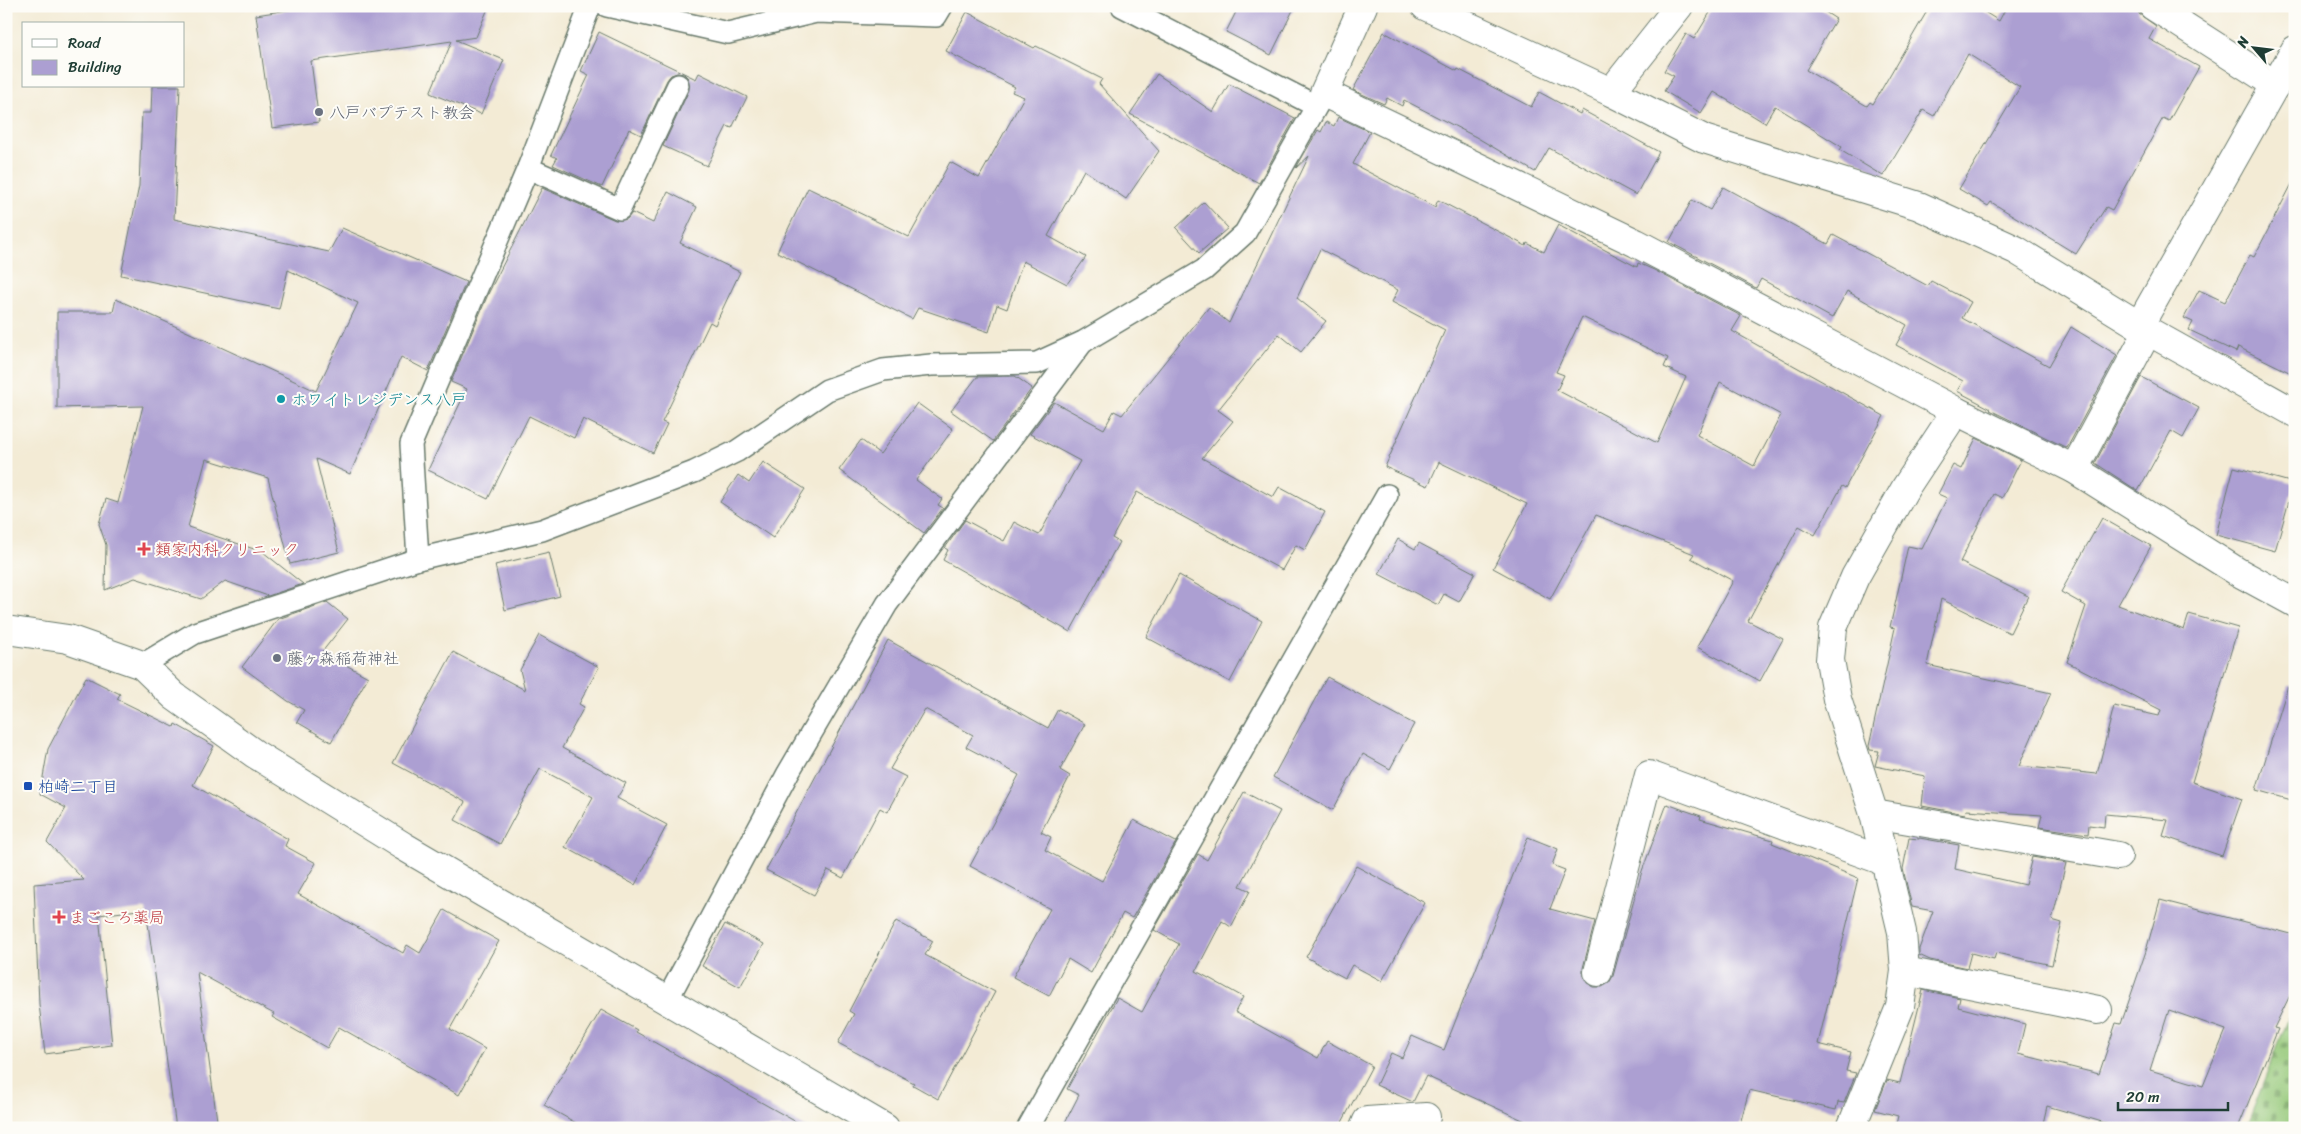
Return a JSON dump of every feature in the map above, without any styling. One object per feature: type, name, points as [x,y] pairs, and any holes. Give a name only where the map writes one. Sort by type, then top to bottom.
[{"type":"street","points":[[1363,6],[1320,99],[1636,244],[1956,412],[2074,469],[2238,572],[2295,602]]},
{"type":"street","points":[[1426,6],[1611,92],[1704,139],[1920,206],[2016,250],[2144,329],[2295,413]]},
{"type":"street","points":[[1611,92],[1679,6]]},
{"type":"street","points":[[2152,6],[2276,85]]},
{"type":"street","points":[[2074,469],[2144,329],[2295,50]]},
{"type":"street","points":[[1851,1128],[1900,1007],[1906,971],[1902,932],[1874,814],[1837,699],[1830,660],[1833,628],[1855,577],[1892,512],[1956,412]]},
{"type":"street","points":[[6,630],[68,639],[142,665],[174,696],[255,754],[403,846],[886,1128]]},
{"type":"street","points":[[1598,972],[1649,775],[1884,861]]},
{"type":"street","points":[[1874,814],[2118,856]]},
{"type":"street","points":[[1906,971],[2098,1010]]},
{"type":"street","points":[[1364,1128],[1367,1122],[1426,1118]]},
{"type":"lane","points":[[418,559],[411,444],[528,168],[590,6]]},
{"type":"lane","points":[[607,6],[728,33],[816,12],[936,16],[942,6]]},
{"type":"lane","points":[[142,665],[195,634],[418,559],[542,530],[694,472],[737,451],[827,390],[883,370],[931,365],[1037,363],[1082,342],[1204,270],[1245,233],[1320,99],[1122,6]]},
{"type":"lane","points":[[528,168],[620,209],[678,85]]},
{"type":"lane","points":[[667,1000],[788,773],[887,604],[1082,342]]},
{"type":"lane","points":[[1028,1128],[1387,495]]},
{"type":"green space","points":[[2295,1003],[2295,1128],[2246,1128],[2292,1008]]},
{"type":"building","points":[[314,6],[489,6],[476,37],[456,40],[504,60],[481,114],[430,93],[452,41],[311,61],[319,122],[272,128],[256,15]]},
{"type":"building","points":[[1239,6],[1295,6],[1271,55],[1226,32]]},
{"type":"building","points":[[1714,6],[1816,6],[1836,19],[1806,70],[1867,106],[1870,102],[1873,104],[1930,6],[1975,6],[1999,21],[2007,6],[2138,6],[2139,14],[2156,26],[2149,39],[2199,67],[2169,121],[2163,118],[2112,210],[2106,207],[2076,254],[1991,202],[1988,206],[1959,189],[2020,87],[1968,54],[1934,116],[1923,110],[1883,176],[1840,150],[1842,147],[1775,106],[1765,123],[1714,92],[1701,113],[1664,91],[1674,76],[1664,71],[1686,34],[1694,39]]},
{"type":"building","points":[[967,12],[1034,48],[1036,46],[1102,79],[1099,84],[1159,151],[1126,199],[1084,170],[1048,236],[1086,257],[1067,284],[1023,261],[1007,309],[997,305],[989,332],[918,308],[912,319],[777,252],[808,188],[909,237],[950,162],[979,178],[1024,97],[1012,92],[1015,87],[946,51]]},
{"type":"building","points":[[599,32],[696,79],[699,73],[747,97],[732,128],[727,126],[707,166],[663,146],[689,90],[688,78],[684,74],[677,73],[671,75],[667,80],[641,135],[629,129],[602,187],[553,165],[557,158],[551,155],[589,75],[581,71]]},
{"type":"building","points":[[1384,32],[1457,71],[1458,69],[1531,107],[1539,92],[1580,114],[1582,110],[1659,152],[1636,195],[1549,148],[1535,172],[1476,137],[1404,100],[1402,106],[1387,98],[1384,104],[1353,90]]},
{"type":"building","points":[[1157,74],[1213,112],[1229,84],[1295,118],[1259,183],[1130,114]]},
{"type":"building","points":[[152,88],[180,88],[174,219],[329,252],[342,228],[466,282],[428,371],[401,357],[350,474],[316,459],[339,552],[290,564],[268,478],[206,459],[188,527],[263,552],[303,584],[268,596],[225,581],[201,599],[135,578],[105,590],[106,545],[99,524],[106,499],[118,503],[143,406],[57,408],[57,312],[113,312],[116,299],[316,391],[358,303],[288,270],[279,309],[121,275],[139,186],[142,113],[151,113]]},
{"type":"building","points":[[1338,117],[1370,132],[1353,164],[1435,207],[1438,200],[1526,246],[1527,243],[1544,252],[1558,225],[1637,267],[1638,263],[1654,270],[1741,316],[1732,331],[1884,416],[1845,488],[1842,486],[1815,535],[1799,526],[1748,621],[1783,639],[1760,681],[1697,647],[1733,581],[1691,558],[1694,554],[1596,515],[1550,599],[1493,568],[1527,504],[1439,462],[1428,486],[1385,467],[1445,330],[1392,302],[1398,290],[1320,249],[1297,298],[1326,321],[1301,352],[1279,334],[1218,410],[1233,421],[1202,458],[1273,497],[1279,487],[1325,512],[1305,550],[1296,545],[1282,570],[1137,492],[1112,538],[1119,542],[1070,632],[943,560],[948,550],[945,548],[965,520],[1004,541],[1014,522],[1039,535],[1080,461],[1030,434],[1054,402],[1104,429],[1114,411],[1122,415],[1209,307],[1229,323],[1309,156],[1296,168],[1318,130],[1321,132],[1326,122],[1334,126]],"holes":[[[1582,317],[1668,358],[1664,367],[1686,377],[1657,443],[1557,390],[1564,375],[1556,372]],[[1720,382],[1781,415],[1754,466],[1697,435]]]},
{"type":"building","points":[[2295,178],[2295,375],[2238,347],[2236,352],[2189,330],[2193,322],[2184,318],[2199,290],[2225,302],[2250,255],[2254,257]]},
{"type":"building","points":[[1723,187],[1828,244],[1833,235],[1928,286],[1931,281],[1971,302],[1962,318],[2049,366],[2071,327],[2117,355],[2067,448],[1990,410],[1957,391],[1963,381],[1896,345],[1907,325],[1847,291],[1832,318],[1761,279],[1756,288],[1669,242],[1692,200],[1710,210]]},
{"type":"building","points":[[542,188],[615,220],[627,219],[632,213],[653,223],[668,192],[697,207],[680,243],[740,272],[715,325],[710,322],[662,422],[667,424],[653,453],[583,419],[574,438],[529,416],[488,499],[428,470],[467,389],[451,382],[489,292]]},
{"type":"building","points":[[1204,202],[1228,228],[1199,253],[1176,228]]},
{"type":"building","points":[[1015,376],[1032,388],[993,441],[951,411],[977,377]]},
{"type":"building","points":[[2141,377],[2199,408],[2183,438],[2171,431],[2138,491],[2095,463]]},
{"type":"building","points":[[917,403],[953,429],[916,480],[942,499],[938,505],[943,508],[924,533],[839,470],[861,440],[880,454]]},
{"type":"building","points":[[1976,438],[2021,460],[2002,498],[1994,494],[1960,562],[2028,596],[2010,633],[1941,599],[1927,665],[2051,693],[2019,766],[2097,774],[2114,706],[2159,716],[2161,710],[2067,662],[2086,606],[2061,592],[2102,518],[2151,546],[2118,605],[2184,630],[2189,614],[2238,628],[2192,782],[2242,799],[2222,856],[2163,836],[2168,820],[2105,814],[2104,827],[2089,825],[2088,834],[2039,827],[2042,815],[1966,810],[1965,814],[1922,806],[1925,776],[1875,766],[1879,751],[1870,750],[1869,746],[1895,628],[1890,627],[1908,546],[1922,549],[1947,498],[1938,494],[1953,465],[1961,469]]},
{"type":"building","points":[[763,462],[805,489],[773,538],[720,502],[738,475],[749,483]]},
{"type":"building","points":[[2234,467],[2294,483],[2275,551],[2216,535]]},
{"type":"building","points":[[1398,539],[1415,549],[1419,543],[1475,573],[1459,602],[1444,594],[1438,605],[1379,574]]},
{"type":"building","points":[[549,552],[560,596],[505,610],[495,565]]},
{"type":"building","points":[[1179,575],[1262,621],[1230,682],[1146,637]]},
{"type":"building","points":[[327,602],[348,619],[322,652],[368,677],[331,742],[297,722],[304,710],[288,701],[242,667],[278,619]]},
{"type":"building","points":[[539,635],[599,667],[579,704],[584,707],[562,748],[626,783],[617,798],[667,825],[635,885],[565,847],[593,797],[540,769],[500,844],[455,820],[465,802],[393,763],[453,652],[525,690],[520,670]]},
{"type":"building","points":[[888,640],[1048,728],[1058,709],[1085,724],[1060,770],[1070,776],[1041,832],[1051,837],[1045,850],[1102,881],[1134,820],[1176,842],[1132,918],[1123,913],[1091,973],[1068,959],[1049,996],[1013,977],[1050,909],[970,866],[1019,775],[966,747],[973,735],[925,709],[890,769],[906,777],[887,812],[880,808],[843,878],[828,870],[814,895],[766,870]]},
{"type":"building","points":[[86,677],[120,694],[117,699],[174,727],[175,724],[214,746],[193,785],[288,839],[285,846],[316,863],[298,894],[403,953],[407,945],[420,953],[444,910],[499,941],[450,1029],[485,1049],[459,1095],[339,1027],[327,1048],[272,1017],[274,1014],[197,972],[218,1128],[176,1128],[146,909],[99,915],[112,1045],[45,1054],[39,1004],[34,884],[84,880],[47,842],[66,808],[40,794],[48,749]]},
{"type":"building","points":[[1327,677],[1414,724],[1390,769],[1363,754],[1333,810],[1273,777]]},
{"type":"building","points":[[2288,686],[2295,687],[2295,801],[2256,790]]},
{"type":"building","points":[[1244,792],[1280,811],[1240,886],[1250,891],[1231,927],[1222,921],[1196,971],[1243,997],[1235,1012],[1318,1058],[1327,1041],[1372,1066],[1339,1128],[1062,1128],[1079,1095],[1067,1089],[1117,998],[1142,1012],[1179,944],[1154,930],[1198,854],[1207,860]]},
{"type":"building","points":[[1667,804],[1701,816],[1700,819],[1773,840],[1772,843],[1858,878],[1818,1044],[1851,1052],[1846,1071],[1856,1073],[1844,1103],[1838,1102],[1836,1110],[1749,1090],[1739,1128],[1523,1128],[1525,1121],[1426,1076],[1413,1102],[1376,1085],[1391,1053],[1402,1058],[1412,1036],[1444,1050],[1528,837],[1558,849],[1552,865],[1565,870],[1550,909],[1595,921],[1583,968],[1583,976],[1587,983],[1594,987],[1602,987],[1609,983],[1613,976],[1642,871]]},
{"type":"building","points":[[1909,838],[1959,845],[1955,869],[2025,885],[2032,857],[2066,863],[2052,920],[2062,923],[2052,965],[1996,953],[1994,959],[1971,953],[1967,968],[1930,960],[1919,955],[1919,949],[1933,911],[1912,907],[1903,869]]},
{"type":"building","points":[[1356,866],[1425,903],[1382,981],[1352,965],[1345,978],[1306,957]]},
{"type":"building","points":[[2160,900],[2295,935],[2295,985],[2274,1028],[2278,1029],[2238,1128],[2123,1128],[2047,1106],[2042,1128],[1895,1128],[1898,1116],[1875,1110],[1887,1080],[1900,1083],[1923,990],[1960,998],[1958,1007],[2025,1024],[2018,1054],[2099,1074],[2116,1023],[2121,1024],[2146,951]],"holes":[[[2169,1010],[2226,1030],[2203,1086],[2150,1070]]]},
{"type":"building","points":[[896,921],[933,941],[925,955],[995,992],[938,1099],[913,1085],[914,1083],[838,1043],[854,1014],[849,1011]]},
{"type":"building","points":[[725,924],[764,944],[740,987],[702,966]]},
{"type":"building","points":[[601,1010],[637,1030],[636,1032],[807,1128],[585,1128],[544,1105]]},
{"type":"place","name":"八戸バプテスト教会","points":[[319,112]]},
{"type":"place","name":"ホワイトレジデンス八戸","points":[[281,399]]},
{"type":"place","name":"類家内科クリニック","points":[[144,549]]},
{"type":"place","name":"藤ヶ森稲荷神社","points":[[277,658]]},
{"type":"place","name":"柏崎二丁目","points":[[28,786]]},
{"type":"place","name":"まごころ薬局","points":[[59,917]]}]
